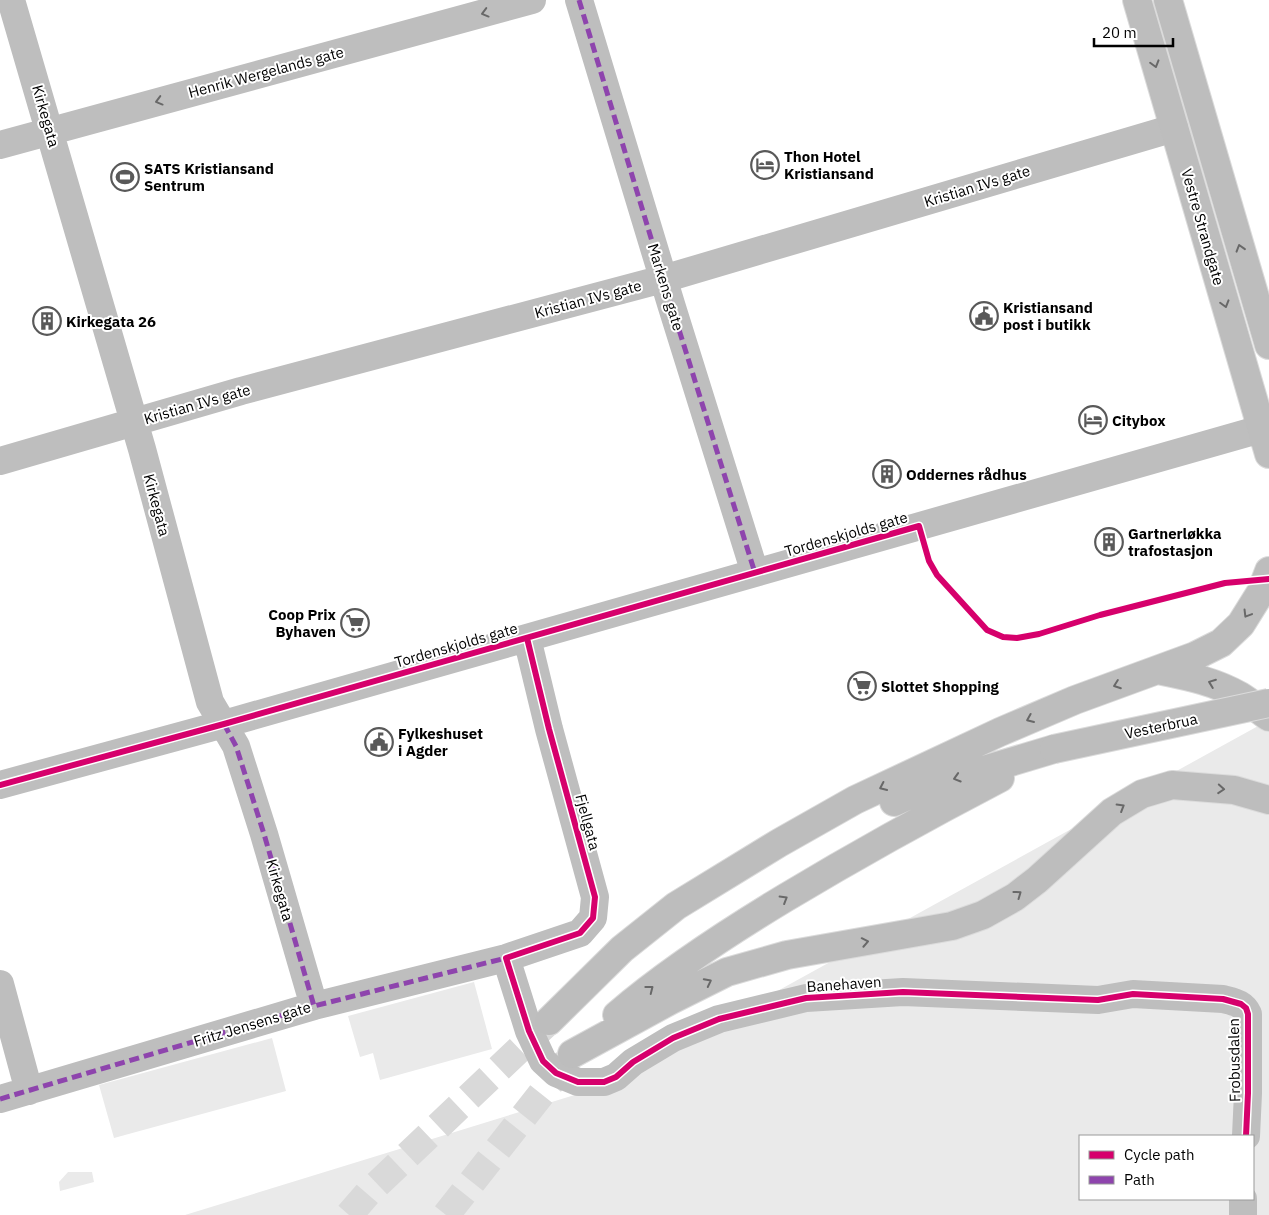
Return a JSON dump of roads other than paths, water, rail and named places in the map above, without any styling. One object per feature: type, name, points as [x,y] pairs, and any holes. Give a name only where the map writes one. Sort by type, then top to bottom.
[{"type":"main road","name":"Vestre Strandgate","points":[[1137,0],[1265,442]]},
{"type":"main road","name":"Vestre Strandgate","points":[[1168,0],[1269,345]]},
{"type":"main road","points":[[1054,749],[927,787],[882,807],[798,850],[688,917],[598,983],[550,1022],[622,949],[676,906],[779,842],[855,800],[1000,732],[1075,700],[1195,656],[1221,643],[1242,624],[1261,592],[1269,571]]},
{"type":"main road","points":[[1158,670],[1194,677],[1217,684],[1241,697],[1269,717]]},
{"type":"main road","name":"Vesterbrua","points":[[1054,749],[1269,703]]},
{"type":"main road","points":[[1054,749],[849,861],[740,926],[658,983],[572,1054],[727,972],[787,955],[952,926],[984,915],[1015,897],[1112,812],[1142,794],[1172,786],[1234,790],[1269,800]]},
{"type":"street","name":"Kirkegata","points":[[11,0],[134,421],[210,702],[236,746],[314,1006]]},
{"type":"street","name":"Henrik Wergelands gate","points":[[0,145],[532,0]]},
{"type":"street","name":"Markens gate","points":[[579,0],[663,279],[755,573]]},
{"type":"street","name":"Kristian IVs gate","points":[[0,461],[241,391],[663,279],[1174,128]]},
{"type":"street","name":"Tordenskjolds gate","points":[[0,786],[755,573],[1265,442]]},
{"type":"street","name":"Fjellgata","points":[[506,958],[580,933],[593,918],[595,897],[549,729],[527,638]]},
{"type":"street","name":"Fritz Jensens gate","points":[[0,1099],[314,1006],[506,958]]},
{"type":"street","name":"Banehaven","points":[[506,958],[529,1031],[543,1061],[556,1073],[578,1082],[604,1082],[673,1038],[719,1019],[806,998],[903,992],[1098,1000],[1133,994],[1223,999]]},
{"type":"street","points":[[0,984],[29,1091]]},
{"type":"street","name":"Frobusdalen","points":[[1223,999],[1241,1004],[1246,1008],[1248,1014],[1246,1135]]},
{"type":"street","points":[[1243,1215],[1244,1200]]},
{"type":"tunnel","points":[[349,1215],[368,1193],[548,1022]]},
{"type":"tunnel","points":[[446,1215],[572,1055]]},
{"type":"place","name":"Thon Hotel Kristiansand","points":[[765,165]]},
{"type":"place","name":"SATS Kristiansand Sentrum","points":[[125,177]]},
{"type":"place","name":"Kristiansand post i butikk","points":[[984,316]]},
{"type":"place","name":"Kirkegata 26","points":[[47,321]]},
{"type":"place","name":"Citybox","points":[[1093,420]]},
{"type":"place","name":"Oddernes rådhus","points":[[887,474]]},
{"type":"place","name":"Gartnerløkka trafostasjon","points":[[1109,542]]},
{"type":"place","name":"Coop Prix Byhaven","points":[[355,623]]},
{"type":"place","name":"Slottet Shopping","points":[[862,686]]},
{"type":"place","name":"Fylkeshuset i Agder","points":[[379,742]]}]
